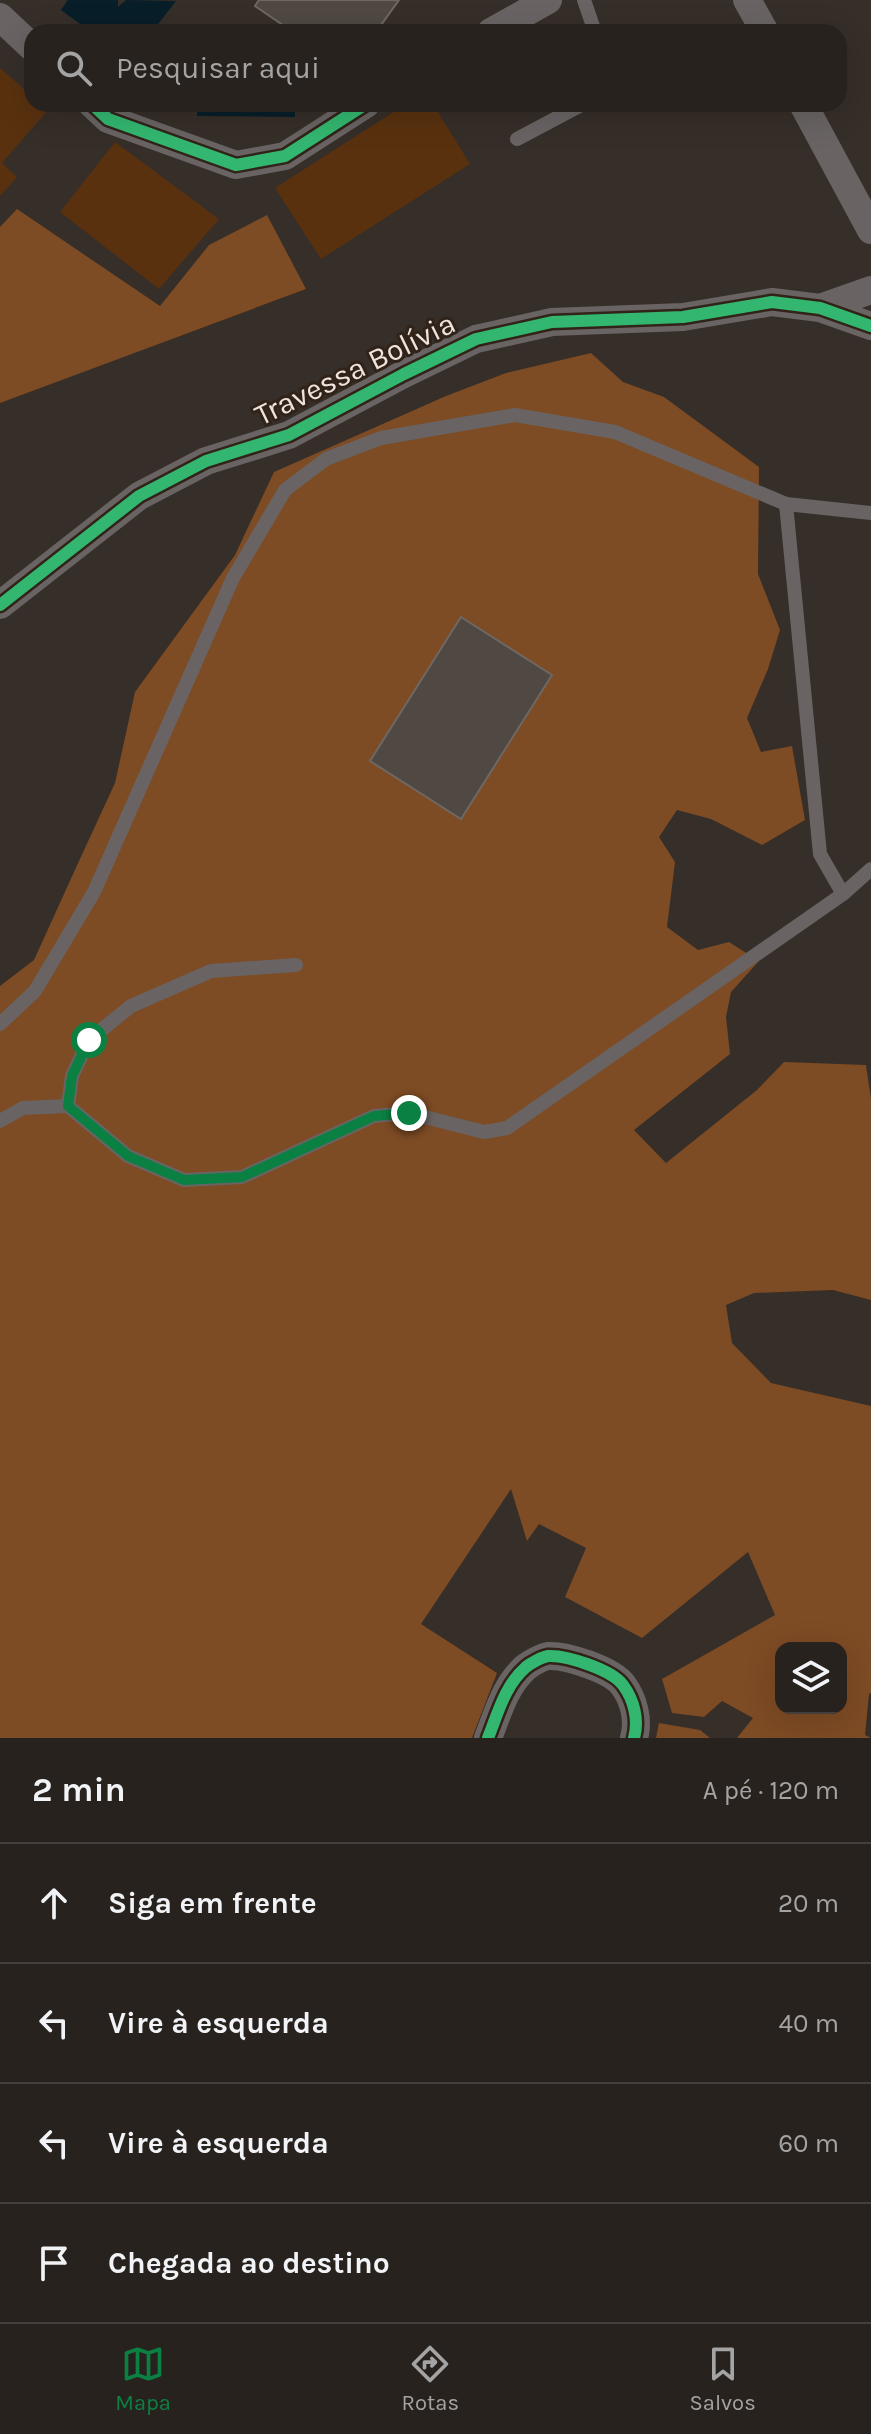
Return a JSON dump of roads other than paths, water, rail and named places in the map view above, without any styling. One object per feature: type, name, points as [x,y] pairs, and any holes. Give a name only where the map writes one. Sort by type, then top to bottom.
[{"type":"street","points":[[505,24],[548,0]]},
{"type":"street","points":[[747,0],[760,24]]},
{"type":"street","points":[[0,17],[24,40]]},
{"type":"street","points":[[101,112],[108,119],[236,165],[285,156],[354,112]]},
{"type":"street","points":[[807,112],[871,230]]},
{"type":"street","name":"Travessa Bolívia","points":[[820,308],[871,290]]},
{"type":"street","name":"Travessa Bolívia","points":[[0,605],[139,496],[206,461],[289,435],[476,339],[552,322],[683,317],[772,302],[820,308],[871,326]]},
{"type":"street","points":[[488,1738],[509,1687],[528,1665],[548,1656],[584,1662],[621,1682],[633,1702],[634,1738]]},
{"type":"lane","points":[[584,0],[592,24]]},
{"type":"lane","points":[[517,139],[568,112]]},
{"type":"lane","points":[[0,1024],[35,991],[94,892],[233,578],[285,490],[326,459],[381,438],[515,415],[615,432],[786,504],[871,513]]},
{"type":"lane","points":[[786,504],[820,854],[843,894]]},
{"type":"lane","points":[[0,1121],[23,1108],[68,1106],[128,1156],[184,1180],[242,1177],[374,1116],[409,1113],[484,1132],[507,1128],[843,894],[871,869]]},
{"type":"lane","points":[[68,1106],[72,1076],[89,1040],[131,1006],[211,971],[296,965]]},
{"type":"water","points":[[68,0],[118,0],[118,7],[126,0],[176,1],[158,24],[80,24],[61,10]]},
{"type":"water","points":[[197,112],[295,112],[295,117],[197,116]]}]
